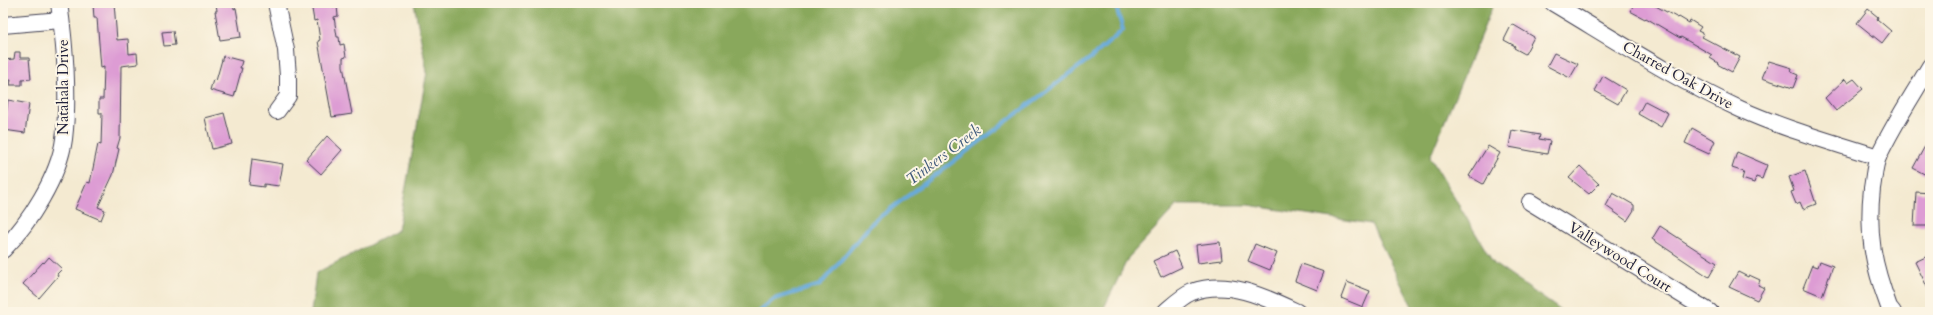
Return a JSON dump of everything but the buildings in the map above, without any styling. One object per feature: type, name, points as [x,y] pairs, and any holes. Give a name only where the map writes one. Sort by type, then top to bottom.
[{"type":"street","name":"Natahala Drive","points":[[3,250],[28,218],[49,184],[64,140],[65,68],[59,3]]},
{"type":"street","points":[[276,3],[286,50],[288,83],[288,96],[277,111]]},
{"type":"street","name":"Charred Oak Drive","points":[[1553,3],[1698,89],[1742,110],[1798,131],[1878,157]]},
{"type":"street","points":[[3,25],[61,20]]},
{"type":"street","points":[[1886,310],[1875,268],[1871,243],[1871,200],[1878,157],[1930,66]]},
{"type":"street","name":"Valleywood Court","points":[[1530,202],[1710,312]]},
{"type":"street","points":[[1165,312],[1191,292],[1208,288],[1244,290],[1265,296],[1297,312]]},
{"type":"green space","points":[[414,3],[1494,3],[1430,157],[1494,264],[1563,312],[1415,312],[1371,224],[1248,205],[1177,205],[1128,258],[1102,312],[311,312],[316,273],[398,230],[427,72]]},
{"type":"waterway","name":"Tinkers Creek","points":[[758,312],[774,299],[820,285],[873,222],[1092,57],[1123,30],[1115,3]]}]
